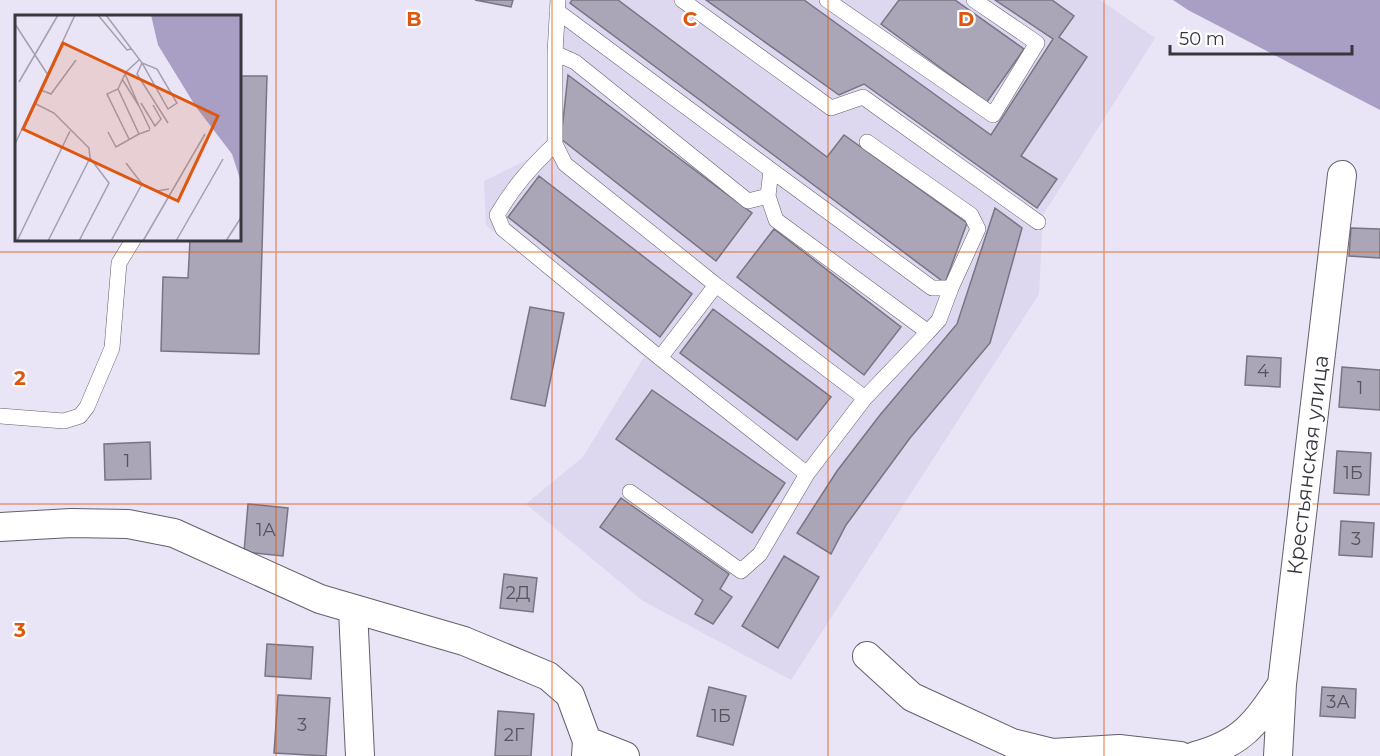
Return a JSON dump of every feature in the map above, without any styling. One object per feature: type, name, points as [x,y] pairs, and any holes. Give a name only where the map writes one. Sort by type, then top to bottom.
[{"type":"street","name":"Крестьянская улица","points":[[1278,756],[1282,684],[1342,175]]},
{"type":"street","points":[[0,527],[71,523],[128,524],[174,533],[320,599],[464,641],[548,676],[570,695],[586,748],[625,756]]},
{"type":"street","points":[[353,610],[360,756]]},
{"type":"street","points":[[867,656],[912,697],[1012,743],[1052,754],[1119,749],[1180,756]]},
{"type":"street","points":[[1195,756],[1217,750],[1256,722],[1282,684]]},
{"type":"lane","points":[[682,0],[831,108],[863,97],[1038,222]]},
{"type":"lane","points":[[826,0],[993,115],[1037,43],[974,0]]},
{"type":"lane","points":[[558,6],[555,53],[555,144],[565,164],[716,285],[865,398]]},
{"type":"lane","points":[[558,6],[771,170],[932,288],[951,288]]},
{"type":"lane","points":[[555,53],[575,62],[748,201],[768,196]]},
{"type":"lane","points":[[630,492],[741,571],[760,554],[807,474],[865,398],[939,320],[978,229],[971,215],[867,142]]},
{"type":"lane","points":[[555,144],[528,169],[504,202],[497,215],[503,229],[660,358],[807,474]]},
{"type":"lane","points":[[771,170],[768,196],[776,220],[928,332]]},
{"type":"lane","points":[[0,416],[64,421],[80,416],[87,407],[112,348],[119,263],[132,242]]},
{"type":"lane","points":[[660,358],[716,285]]},
{"type":"shaded area","points":[[564,0],[1100,0],[1155,38],[1043,215],[1039,294],[791,680],[643,601],[526,504],[583,457],[644,357],[486,225],[484,181],[545,151]]},
{"type":"shaded area","points":[[1173,0],[1380,0],[1380,110],[1188,10]]},
{"type":"building","points":[[475,0],[513,0],[511,7]]},
{"type":"building","points":[[572,0],[618,0],[827,157],[844,135],[967,223],[945,283],[570,3]]},
{"type":"building","points":[[706,0],[804,0],[991,135],[1053,39],[995,0],[1052,0],[1074,16],[1059,37],[1087,57],[1021,156],[1057,179],[1037,208],[864,84],[839,95]]},
{"type":"building","points":[[899,0],[955,0],[1024,49],[987,102],[881,24]]},
{"type":"building","points":[[568,75],[752,213],[716,261],[561,139]]},
{"type":"building","points":[[242,76],[267,76],[259,354],[161,351],[163,277],[188,278],[190,242],[242,242]]},
{"type":"building","points":[[539,176],[692,294],[660,337],[508,217]]},
{"type":"building","points":[[995,208],[1022,228],[990,343],[910,438],[846,525],[831,554],[797,533],[837,471],[880,415],[957,324]]},
{"type":"building","points":[[1351,228],[1380,229],[1380,258],[1349,256]]},
{"type":"building","points":[[774,229],[901,327],[864,375],[737,277]]},
{"type":"building","points":[[530,307],[564,313],[545,406],[511,399]]},
{"type":"building","points":[[713,309],[831,397],[797,440],[680,353]]},
{"type":"building","points":[[1247,356],[1281,358],[1280,387],[1245,385]]},
{"type":"building","points":[[1342,367],[1380,370],[1380,410],[1339,407]]},
{"type":"building","points":[[652,390],[785,483],[752,533],[616,439]]},
{"type":"building","points":[[150,442],[151,479],[105,480],[104,444]]},
{"type":"building","points":[[1337,451],[1371,453],[1369,495],[1334,493]]},
{"type":"building","points":[[621,498],[729,574],[720,589],[732,597],[713,624],[695,614],[703,600],[600,527]]},
{"type":"building","points":[[248,504],[288,508],[283,556],[244,552]]},
{"type":"building","points":[[1341,521],[1374,523],[1372,557],[1339,555]]},
{"type":"building","points":[[784,556],[819,577],[778,648],[742,626]]},
{"type":"building","points":[[504,574],[537,578],[533,612],[500,608]]},
{"type":"building","points":[[267,644],[313,647],[311,679],[265,676]]},
{"type":"building","points":[[709,687],[746,696],[733,745],[697,736]]},
{"type":"building","points":[[1322,687],[1356,689],[1355,718],[1320,716]]},
{"type":"building","points":[[278,695],[330,698],[326,756],[274,753]]},
{"type":"building","points":[[498,711],[534,714],[531,756],[495,756]]}]
